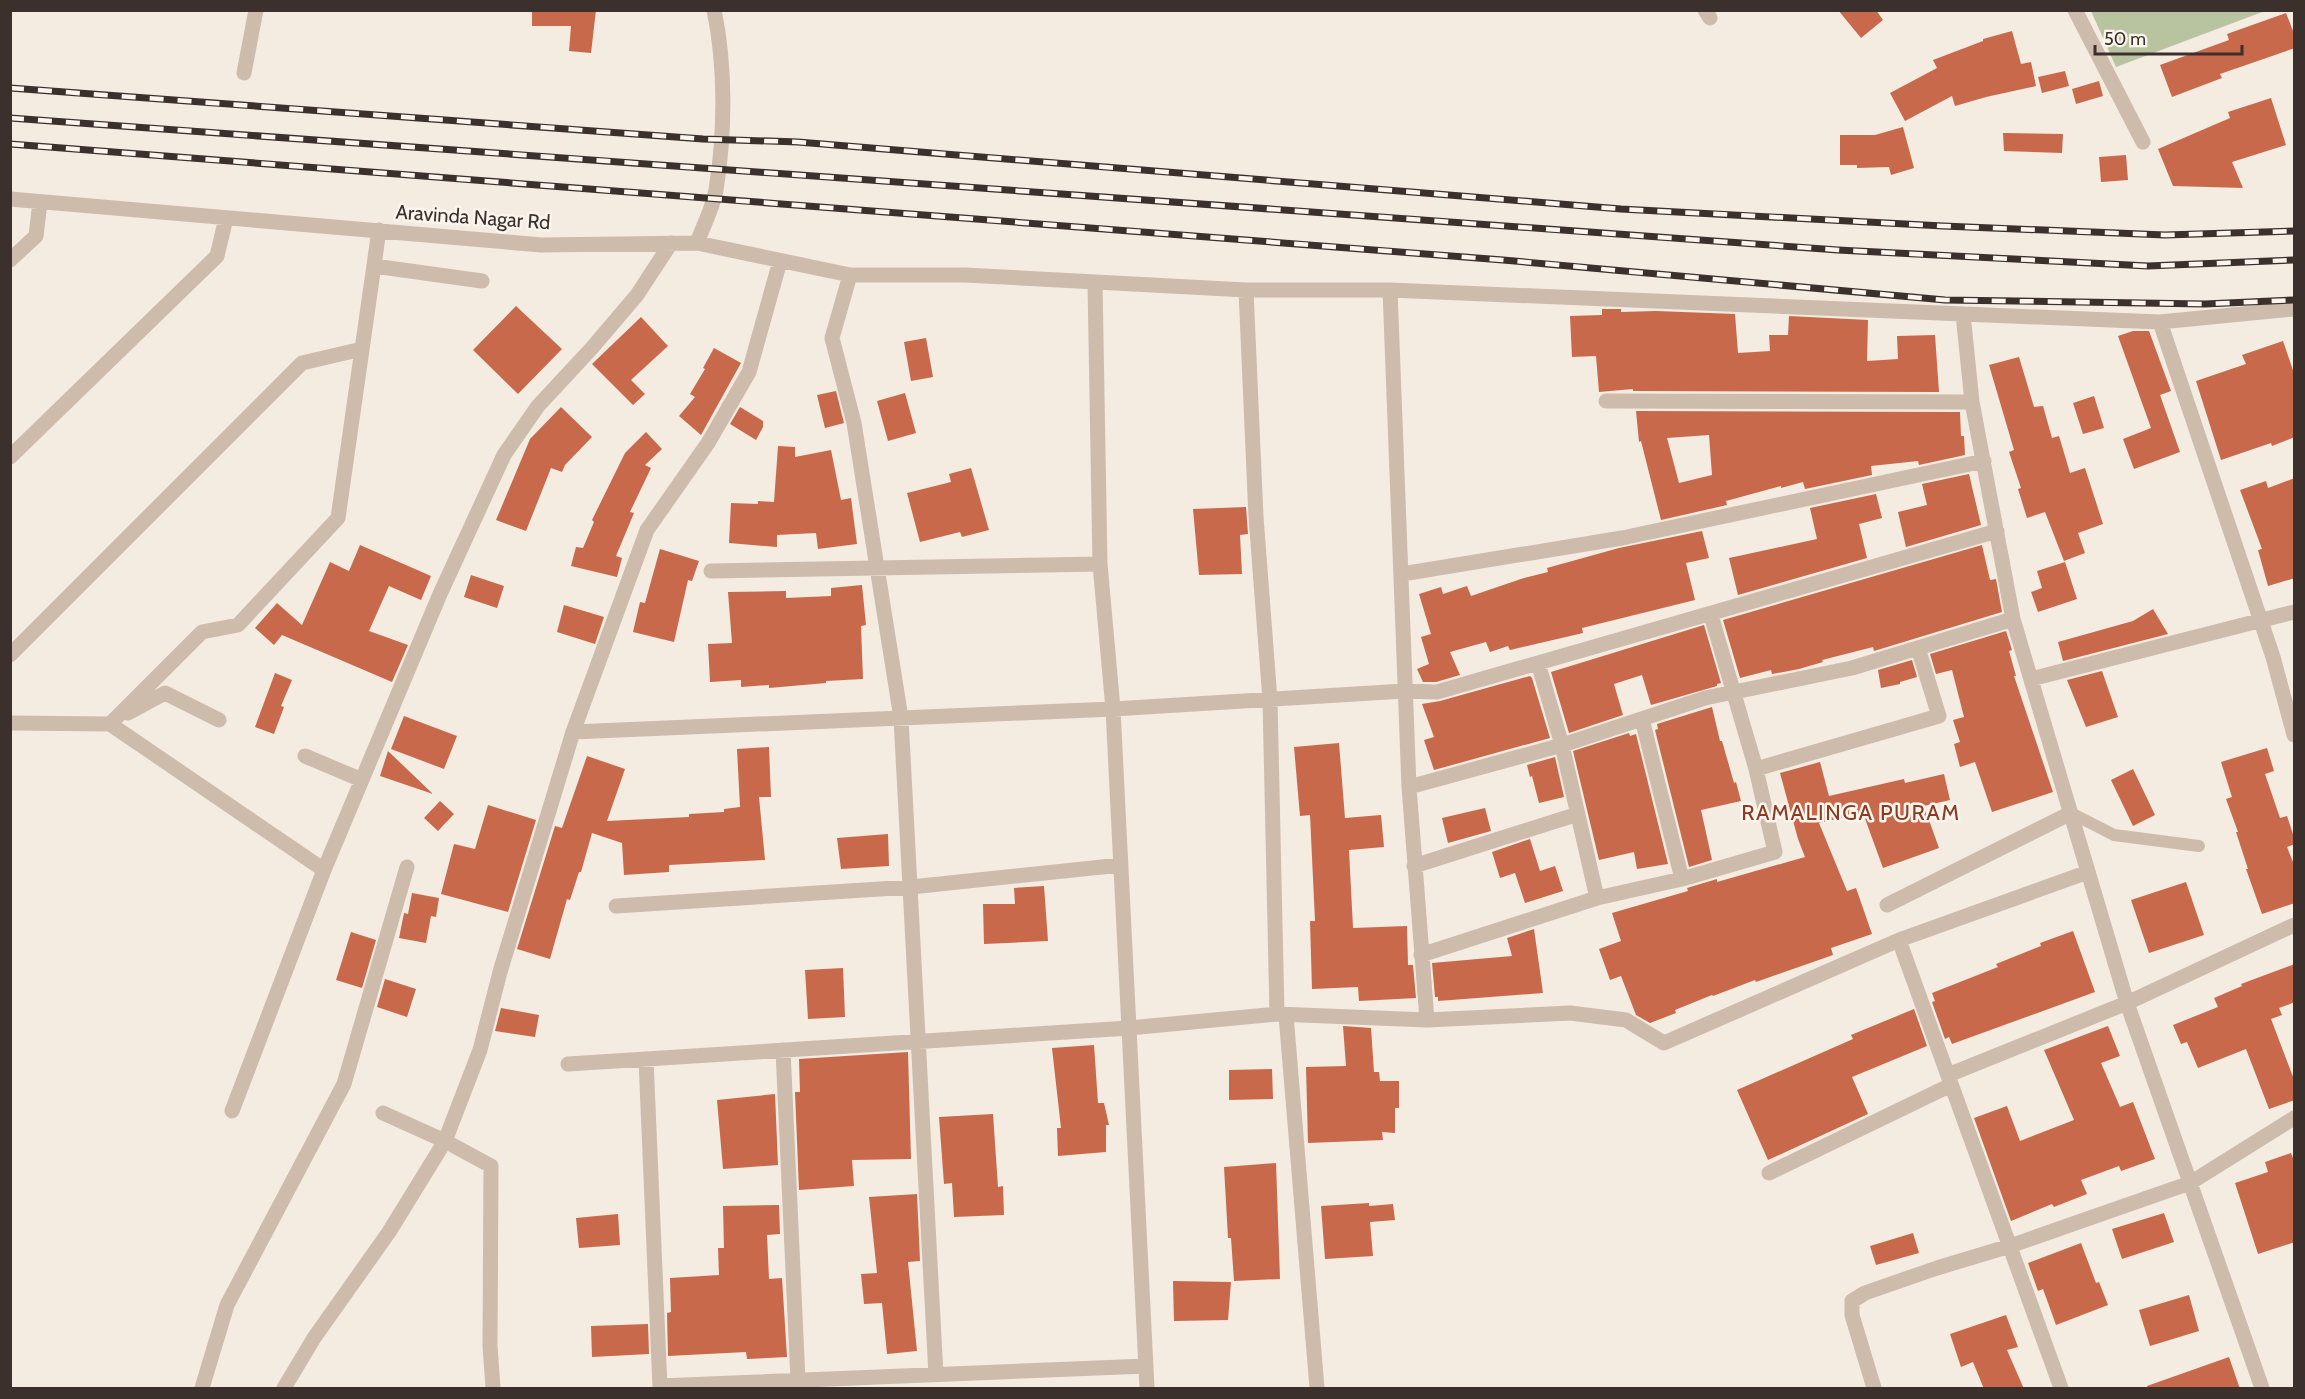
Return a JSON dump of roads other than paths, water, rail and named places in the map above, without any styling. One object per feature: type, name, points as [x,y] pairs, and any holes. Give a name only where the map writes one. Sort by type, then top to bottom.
[{"type":"street","points":[[244,73],[256,10]]},
{"type":"street","points":[[697,243],[716,193],[723,105],[719,33],[714,10]]},
{"type":"street","points":[[2074,10],[2143,142]]},
{"type":"street","name":"Aravinda Nagar Rd","points":[[10,199],[541,244],[697,243],[850,275],[965,275],[1095,284],[1246,290],[1390,290],[2160,322],[2295,309]]},
{"type":"street","points":[[10,260],[36,236],[40,202]]},
{"type":"street","points":[[10,457],[217,256],[226,218]]},
{"type":"street","points":[[110,724],[202,632],[238,625],[338,518],[380,230]]},
{"type":"street","points":[[232,1111],[324,870],[440,594],[504,455],[538,406],[637,295],[671,243]]},
{"type":"street","points":[[284,1389],[314,1338],[389,1232],[445,1142],[480,1050],[500,972],[573,732],[647,530],[708,443],[749,372],[780,261]]},
{"type":"street","points":[[374,266],[482,281]]},
{"type":"street","points":[[850,275],[832,338],[854,423],[901,718],[936,1375]]},
{"type":"street","points":[[1095,284],[1100,564],[1113,709],[1147,1389]]},
{"type":"street","points":[[1246,290],[1256,517],[1270,700],[1282,1015],[1317,1389]]},
{"type":"street","points":[[1390,290],[1402,574],[1404,691],[1414,866],[1427,1020]]},
{"type":"street","points":[[1963,314],[1972,402],[2013,619],[2127,1003],[2262,1389]]},
{"type":"street","points":[[2160,322],[2261,620],[2295,735]]},
{"type":"street","points":[[10,655],[302,363],[362,349]]},
{"type":"street","points":[[1606,401],[1972,402]]},
{"type":"street","points":[[1402,574],[1622,538],[1984,461]]},
{"type":"street","points":[[573,732],[1113,709],[1404,691],[1437,692],[1997,531]]},
{"type":"street","points":[[711,571],[1100,564]]},
{"type":"street","points":[[2031,679],[2295,612]]},
{"type":"street","points":[[1421,955],[1597,898],[1682,879],[1775,852],[1756,769],[1711,615]]},
{"type":"street","points":[[1409,787],[1562,745],[1705,698],[1852,668],[2013,619]]},
{"type":"street","points":[[1756,769],[1939,717],[1918,648]]},
{"type":"street","points":[[1538,663],[1562,745],[1597,898]]},
{"type":"street","points":[[10,723],[110,724],[165,693],[219,720]]},
{"type":"street","points":[[1642,719],[1682,879]]},
{"type":"street","points":[[110,724],[324,870]]},
{"type":"street","points":[[305,756],[362,780]]},
{"type":"street","points":[[1887,905],[2071,813]]},
{"type":"street","points":[[1414,866],[1578,814]]},
{"type":"street","points":[[616,906],[911,887],[1121,865]]},
{"type":"street","points":[[202,1389],[227,1305],[344,1084],[408,867]]},
{"type":"street","points":[[568,1064],[1129,1028],[1282,1015],[1427,1020],[1570,1013],[1626,1020],[1664,1043],[1899,940],[2088,872]]},
{"type":"street","points":[[1769,1173],[1950,1080],[2127,1003],[2295,925]]},
{"type":"street","points":[[1899,940],[2061,1389]]},
{"type":"street","points":[[783,1050],[798,1381]]},
{"type":"street","points":[[646,1059],[660,1387],[1146,1366]]},
{"type":"street","points":[[383,1113],[490,1166],[490,1346],[493,1389]]},
{"type":"street","points":[[1874,1389],[1852,1315],[1852,1300],[1865,1293],[1937,1268],[2010,1246],[2190,1183],[2295,1118]]},
{"type":"lane","points":[[2071,813],[2114,835],[2199,846]]},
{"type":"railway","points":[[10,88],[703,139],[798,142],[1621,209],[2165,235],[2294,231]]},
{"type":"railway","points":[[10,118],[1838,250],[2148,266],[2294,260]]},
{"type":"railway","points":[[10,144],[1503,260],[1945,300],[2205,304],[2294,300]]},
{"type":"district","name":"RAMALINGA PURAM","points":[[1851,812]]}]
